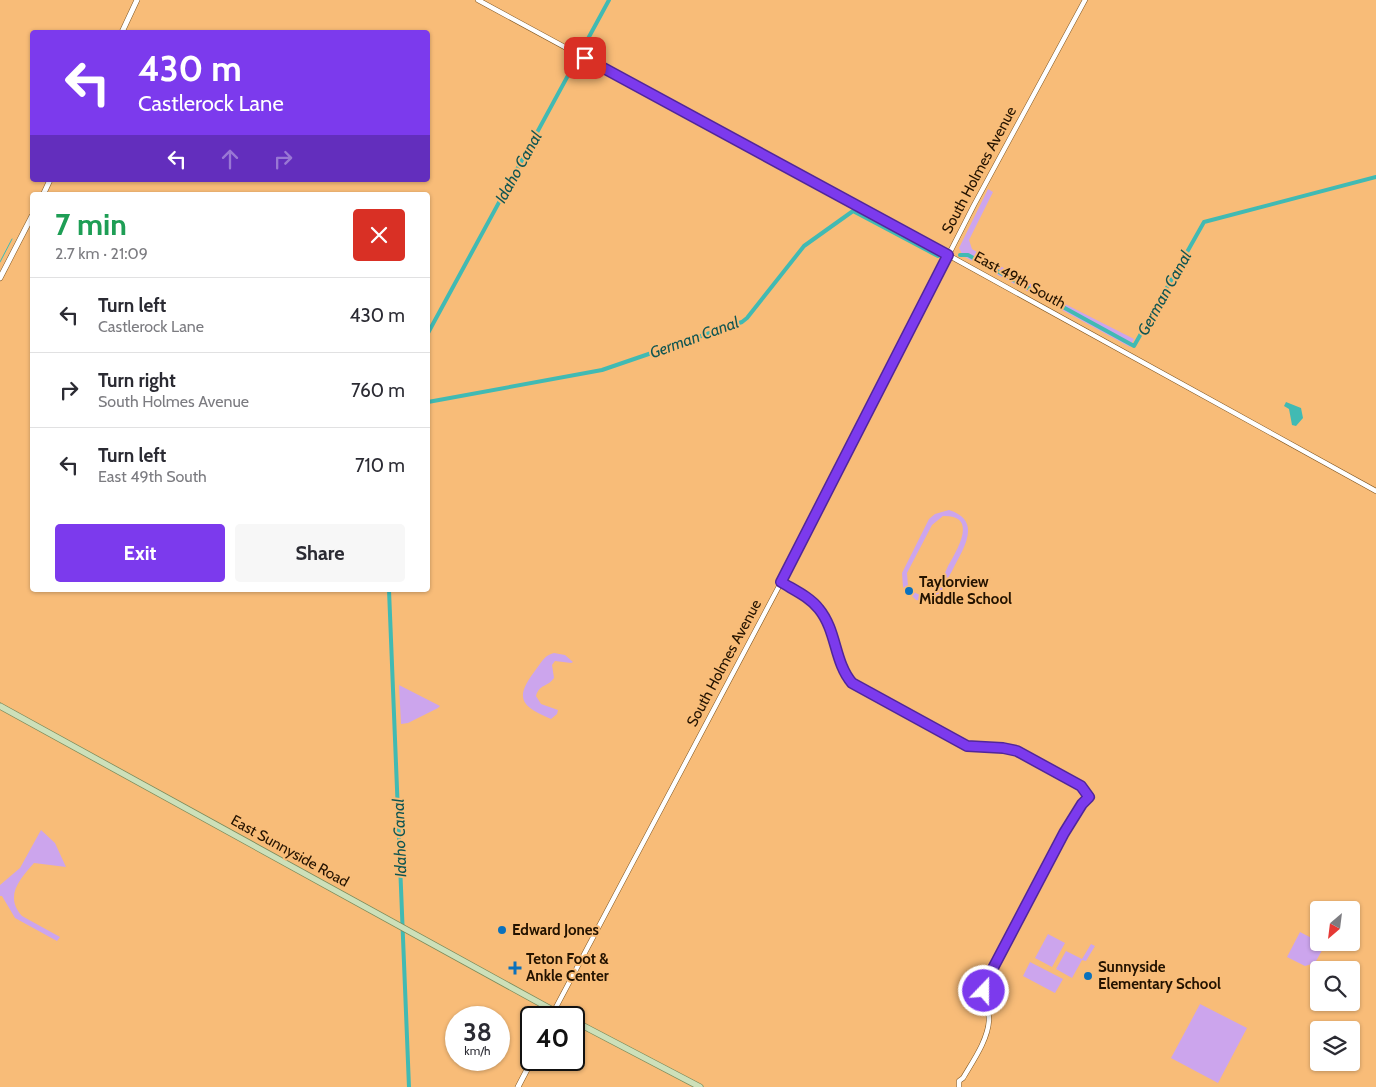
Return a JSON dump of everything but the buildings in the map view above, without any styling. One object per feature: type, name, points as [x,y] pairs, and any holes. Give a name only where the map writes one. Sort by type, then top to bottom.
[{"type":"main road","points":[[123,30],[137,0]]},
{"type":"main road","points":[[0,278],[30,220]]},
{"type":"main road","name":"East Sunnyside Road","points":[[0,706],[547,1006]]},
{"type":"main road","points":[[585,1027],[700,1087]]},
{"type":"main road","points":[[518,1087],[526,1071]]},
{"type":"street","name":"East 49th South","points":[[478,0],[948,255],[1376,491]]},
{"type":"street","name":"South Holmes Avenue","points":[[556,1006],[781,582],[948,255],[1085,0]]},
{"type":"street","points":[[781,582],[807,597],[821,610],[829,626],[841,667],[852,683],[967,746],[1003,748],[1017,751],[1081,786],[1089,797],[1082,804],[1064,833],[985,984],[984,991],[988,1009],[987,1029],[968,1071],[959,1081],[959,1087]]},
{"type":"shaded area","points":[[988,189],[993,192],[969,240],[972,249],[1061,302],[1134,339],[1130,347],[963,256],[959,248]]},
{"type":"shaded area","points":[[949,510],[960,515],[966,521],[967,537],[961,554],[940,592],[935,597],[924,601],[916,600],[903,587],[902,573],[929,519],[935,514]],"holes":[[[943,516],[954,517],[960,521],[963,527],[962,535],[942,581],[932,593],[925,595],[916,593],[908,586],[907,573],[932,525]]]},
{"type":"shaded area","points":[[554,653],[565,655],[573,662],[555,661],[552,665],[554,678],[537,692],[536,696],[541,704],[558,710],[557,714],[551,719],[526,704],[523,699],[523,693],[525,686],[542,661],[548,655]]},
{"type":"shaded area","points":[[399,685],[440,706],[408,723],[401,724]]},
{"type":"shaded area","points":[[41,830],[55,843],[66,867],[34,863],[19,882],[14,895],[14,902],[22,916],[60,937],[57,941],[15,918],[2,896],[0,896],[0,885],[20,868]]},
{"type":"shaded area","points":[[1300,932],[1310,937],[1310,951],[1322,951],[1316,961],[1310,961],[1310,964],[1305,966],[1287,957]]},
{"type":"shaded area","points":[[1048,934],[1065,943],[1052,967],[1035,958]]},
{"type":"shaded area","points":[[1091,944],[1095,946],[1086,961],[1082,960],[1072,978],[1056,969],[1066,951],[1082,959]]},
{"type":"shaded area","points":[[1030,962],[1063,979],[1055,993],[1023,976]]},
{"type":"shaded area","points":[[1200,1004],[1247,1028],[1218,1083],[1171,1058]]},
{"type":"water","points":[[1286,402],[1301,408],[1303,418],[1296,426],[1292,425],[1289,409],[1284,406]]},
{"type":"waterway","name":"Idaho Canal","points":[[430,329],[609,0]]},
{"type":"waterway","name":"German Canal","points":[[960,255],[968,255],[1134,346],[1204,222],[1376,177]]},
{"type":"waterway","name":"German Canal","points":[[430,402],[602,370],[742,322],[804,246],[853,211],[938,256]]},
{"type":"waterway","points":[[0,262],[12,239]]},
{"type":"waterway","name":"Idaho Canal","points":[[389,592],[409,1087]]},
{"type":"place","name":"Taylorview Middle School","points":[[909,591]]},
{"type":"place","name":"Edward Jones","points":[[502,930]]},
{"type":"place","name":"Teton Foot & Ankle Center","points":[[515,968]]},
{"type":"place","name":"Sunnyside Elementary School","points":[[1088,976]]},
{"type":"route","points":[[585,58],[948,255],[781,582],[807,597],[821,610],[829,626],[841,667],[852,683],[967,746],[1003,748],[1017,751],[1081,786],[1089,797],[1076,812],[1064,833],[991,972],[984,991]]}]
